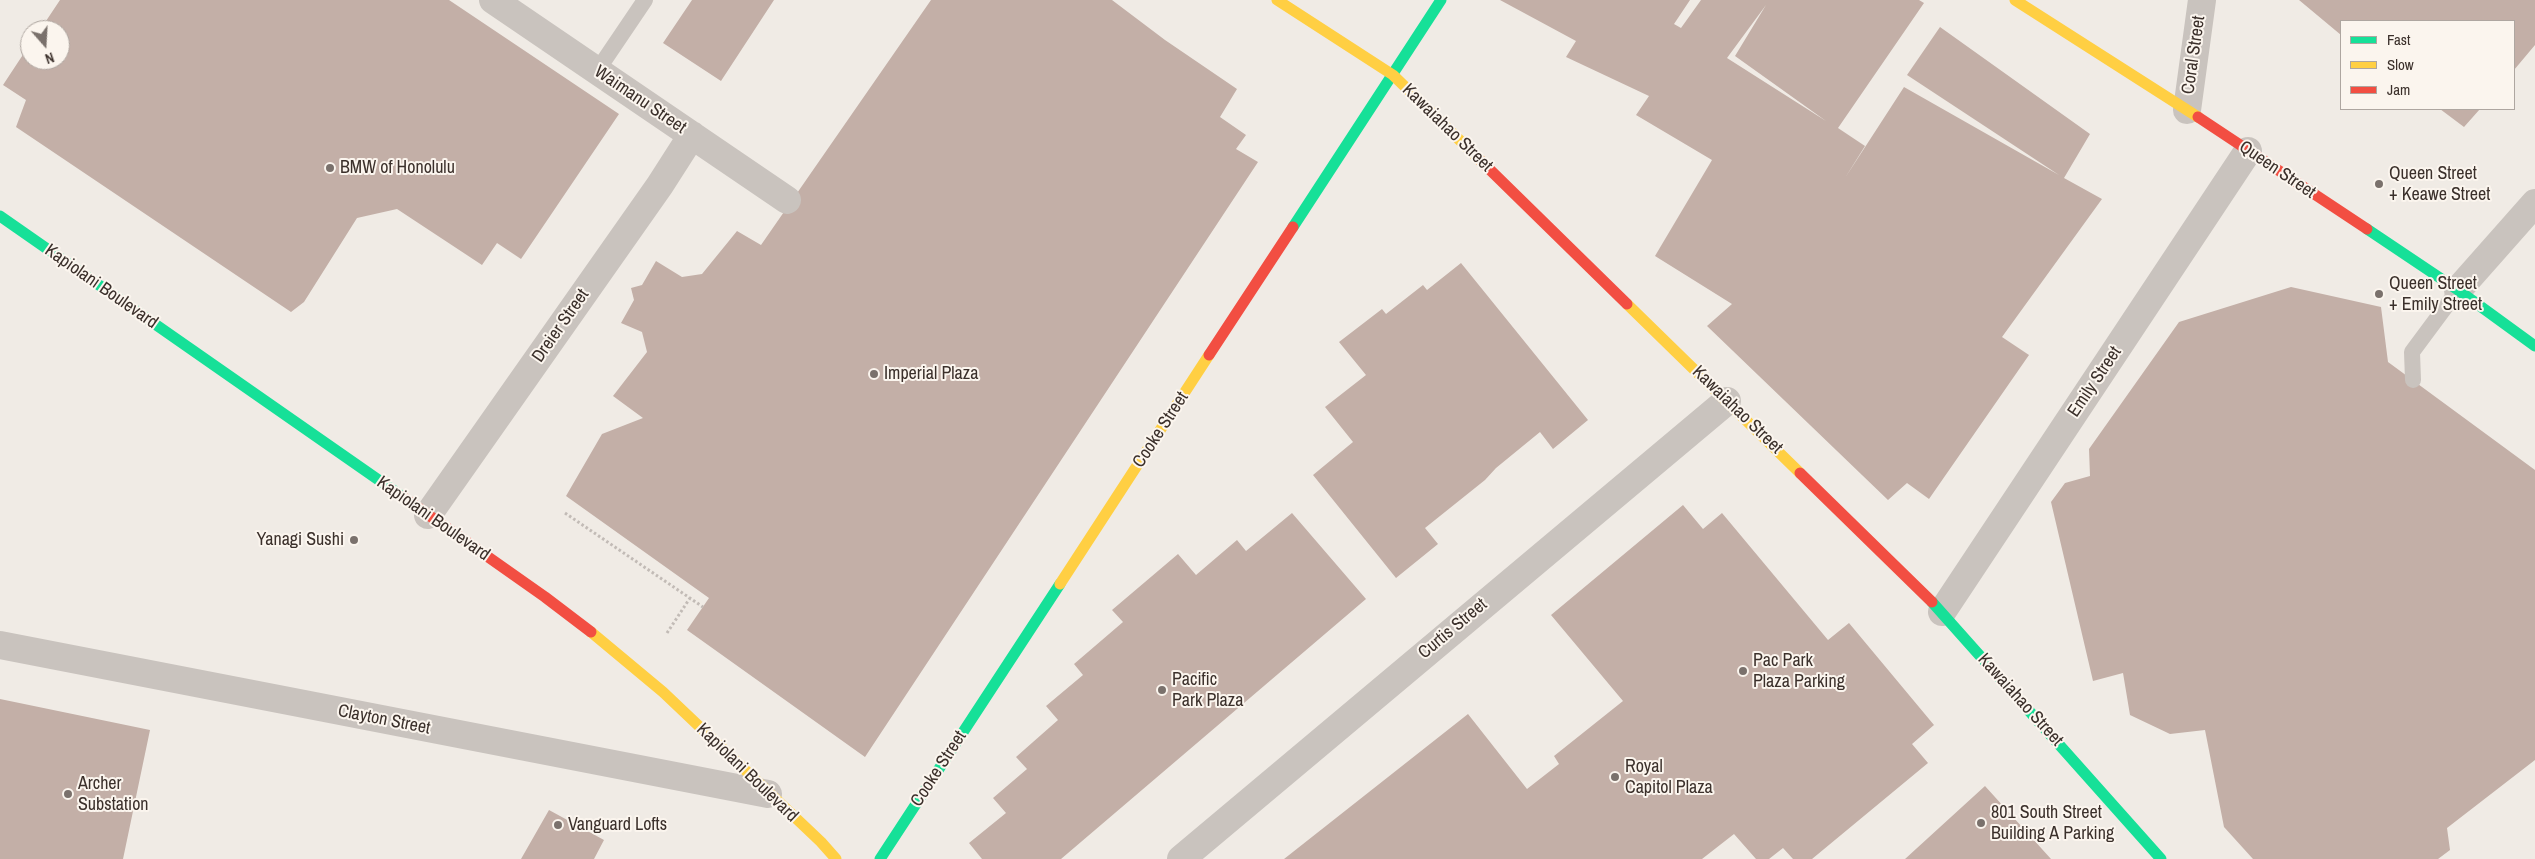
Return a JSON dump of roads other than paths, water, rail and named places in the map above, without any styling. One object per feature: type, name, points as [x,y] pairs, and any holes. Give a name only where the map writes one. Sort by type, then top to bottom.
[{"type":"street","name":"Waimanu Street","points":[[493,0],[788,200]]},
{"type":"street","name":"Kawaiahao Street","points":[[1277,0],[1393,75],[1942,612],[2161,859]]},
{"type":"street","name":"Cooke Street","points":[[880,859],[1441,0]]},
{"type":"street","name":"Queen Street","points":[[2015,0],[2187,110],[2458,290],[2535,346]]},
{"type":"street","name":"Coral Street","points":[[2187,110],[2202,0]]},
{"type":"street","name":"Dreier Street","points":[[428,515],[660,185],[692,135]]},
{"type":"street","name":"Emily Street","points":[[1942,612],[2248,151]]},
{"type":"street","points":[[2458,290],[2535,203]]},
{"type":"street","name":"Kapiolani Boulevard","points":[[0,216],[545,596],[619,654],[669,699],[768,794],[822,842],[836,859]]},
{"type":"street","name":"Curtis Street","points":[[1181,859],[1727,401]]},
{"type":"street","name":"Clayton Street","points":[[0,646],[768,794]]},
{"type":"lane","points":[[597,71],[645,0]]},
{"type":"lane","points":[[2413,380],[2412,352],[2458,290]]},
{"type":"place","name":"BMW of Honolulu","points":[[330,168]]},
{"type":"place","name":"Queen Street + Keawe Street","points":[[2379,184]]},
{"type":"place","name":"Queen Street + Emily Street","points":[[2379,294]]},
{"type":"place","name":"Imperial Plaza","points":[[874,374]]},
{"type":"place","name":"Yanagi Sushi","points":[[354,540]]},
{"type":"place","name":"Pac Park Plaza Parking","points":[[1743,671]]},
{"type":"place","name":"Pacific Park Plaza","points":[[1162,690]]},
{"type":"place","name":"Royal Capitol Plaza","points":[[1615,777]]},
{"type":"place","name":"Archer Substation","points":[[68,794]]},
{"type":"place","name":"801 South Street Building A Parking","points":[[1981,823]]},
{"type":"place","name":"Vanguard Lofts","points":[[558,825]]}]
